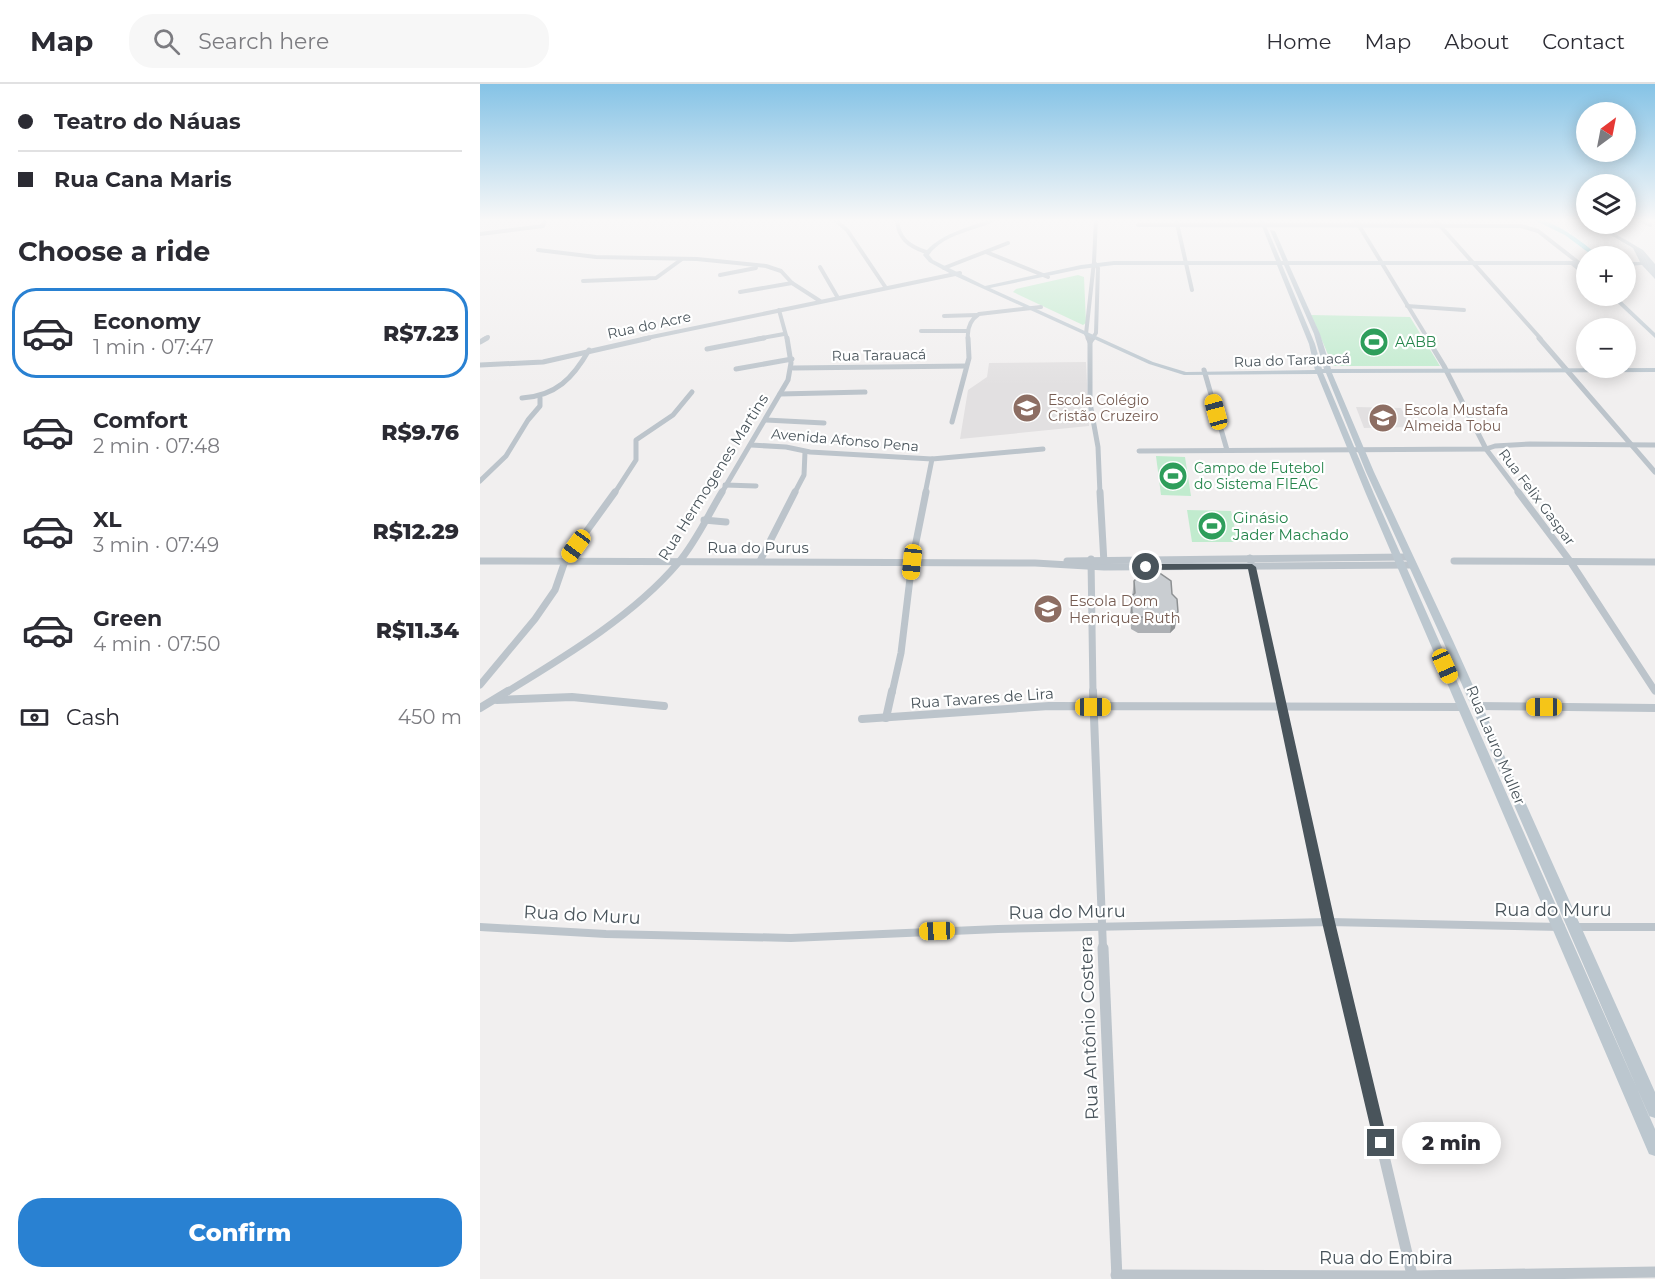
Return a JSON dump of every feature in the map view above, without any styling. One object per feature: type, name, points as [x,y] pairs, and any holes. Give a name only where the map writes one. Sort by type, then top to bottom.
[{"type":"street","points":[[583,281],[646,279],[661,275]]},
{"type":"street","points":[[784,275],[792,283],[820,301]]},
{"type":"street","points":[[825,275],[838,298]]},
{"type":"street","points":[[877,275],[886,288]]},
{"type":"street","name":"Rua do Acre","points":[[480,365],[526,365],[950,275]]},
{"type":"street","points":[[962,275],[992,288],[1051,275]]},
{"type":"street","points":[[1087,331],[1093,275]]},
{"type":"street","points":[[1096,275],[1096,315],[1090,403],[1098,447],[1104,567]]},
{"type":"street","points":[[1188,275],[1192,290]]},
{"type":"street","name":"Rua Lauro Muller","points":[[1282,275],[1404,561],[1463,707],[1655,1148]]},
{"type":"street","name":"Rua Lauro Muller","points":[[1290,275],[1317,334],[1323,369]]},
{"type":"street","name":"Rua Felix Gaspar","points":[[1388,275],[1445,368],[1486,449],[1570,561],[1655,691]]},
{"type":"street","points":[[1485,275],[1655,472]]},
{"type":"street","points":[[740,292],[792,283]]},
{"type":"street","name":"Rua do Tarauacá","points":[[992,288],[1041,307],[1087,331],[1093,338],[1162,367],[1186,374],[1323,369],[1564,368]]},
{"type":"street","name":"Rua do Tarauacá","points":[[992,288],[1031,308],[1087,331]]},
{"type":"street","points":[[1090,288],[1097,288]]},
{"type":"street","points":[[1407,306],[1464,310]]},
{"type":"street","points":[[1624,306],[1655,336]]},
{"type":"street","points":[[945,316],[977,315],[993,311],[1041,307]]},
{"type":"street","points":[[778,310],[793,368]]},
{"type":"street","points":[[952,422],[969,351],[967,331],[977,315]]},
{"type":"street","points":[[1088,315],[1096,315]]},
{"type":"street","points":[[921,331],[967,331]]},
{"type":"street","points":[[707,350],[784,334]]},
{"type":"street","points":[[480,342],[488,337]]},
{"type":"street","name":"Rua do Acre","points":[[540,398],[564,385],[577,371],[589,350]]},
{"type":"street","points":[[736,369],[792,359]]},
{"type":"street","name":"Rua Tarauacá","points":[[793,368],[966,366]]},
{"type":"street","points":[[1564,368],[1576,367]]},
{"type":"street","points":[[1636,367],[1655,368]]},
{"type":"street","name":"Rua Hermogenes Martins","points":[[480,708],[559,662],[594,637],[631,607],[680,561],[725,485],[752,445],[793,368]]},
{"type":"street","points":[[1564,368],[1655,368]]},
{"type":"street","points":[[1205,372],[1227,450]]},
{"type":"street","points":[[480,685],[540,612],[555,590],[565,561],[636,460],[636,440],[672,415],[692,392]]},
{"type":"street","points":[[780,394],[865,392]]},
{"type":"street","points":[[480,481],[513,447],[526,419],[540,406],[540,398],[522,398]]},
{"type":"street","points":[[766,420],[824,423]]},
{"type":"street","points":[[1139,451],[1486,449],[1495,446],[1530,444],[1655,445]]},
{"type":"street","name":"Avenida Afonso Pena","points":[[752,445],[786,447],[805,452],[932,459],[1043,449]]},
{"type":"street","points":[[760,561],[804,475],[805,452]]},
{"type":"street","points":[[886,718],[902,645],[912,562],[932,459]]},
{"type":"street","points":[[725,485],[756,486]]},
{"type":"street","points":[[704,520],[726,522]]},
{"type":"street","name":"Rua do Purus","points":[[1091,563],[1104,558],[1251,562]]},
{"type":"street","name":"Rua do Purus","points":[[480,561],[1091,563],[1104,567],[1251,562],[1404,561]]},
{"type":"street","name":"Rua Lauro Muller","points":[[1404,561],[1477,706],[1655,1110]]},
{"type":"street","points":[[1454,561],[1655,562]]},
{"type":"street","points":[[1251,562],[1329,922],[1413,1278]]},
{"type":"street","name":"Rua Antônio Costera","points":[[1091,563],[1093,707],[1101,928],[1117,1277]]},
{"type":"street","points":[[496,700],[572,697],[664,706]]},
{"type":"street","points":[[1477,706],[1655,708]]},
{"type":"street","name":"Rua Tavares de Lira","points":[[862,719],[1019,707],[1463,707]]},
{"type":"street","name":"Rua do Muru","points":[[480,927],[606,934],[791,938],[998,929],[1329,922],[1655,927]]},
{"type":"street","name":"Rua do Embira","points":[[1117,1277],[1413,1278],[1655,1272]]},
{"type":"shaded area","name":"Escola Colégio Cristão Cruzeiro","points":[[1086,362],[1089,426],[960,439],[968,390],[987,377],[989,363]]},
{"type":"shaded area","name":"Escola Mustafa Almeida Tobu","points":[[1356,407],[1401,408],[1411,427],[1364,428]]},
{"type":"green space","points":[[1078,275],[1084,277],[1086,323],[1083,325],[1013,292],[1016,289]]},
{"type":"green space","name":"AABB","points":[[1311,315],[1410,317],[1440,366],[1333,366]]},
{"type":"green space","name":"Campo de Futebol do Sistema FIEAC","points":[[1156,456],[1185,457],[1191,496],[1161,495]]},
{"type":"green space","name":"Ginásio Jader Machado","points":[[1187,510],[1231,511],[1238,542],[1192,542]]},
{"type":"building","points":[[1145,563],[1154,563],[1154,569],[1171,581],[1172,594],[1177,599],[1178,612],[1172,617],[1140,617],[1132,613],[1131,597],[1135,593],[1134,581],[1146,569]]},
{"type":"place","name":"AABB","points":[[1374,342]]},
{"type":"place","name":"Escola Colégio Cristão Cruzeiro","points":[[1027,408]]},
{"type":"place","name":"Escola Mustafa Almeida Tobu","points":[[1383,418]]},
{"type":"place","name":"Campo de Futebol do Sistema FIEAC","points":[[1173,476]]},
{"type":"place","name":"Ginásio Jader Machado","points":[[1212,526]]},
{"type":"place","name":"Escola Dom Henrique Ruth","points":[[1048,609]]},
{"type":"route","points":[[1146,567],[1252,567],[1329,922],[1381,1143]]}]
